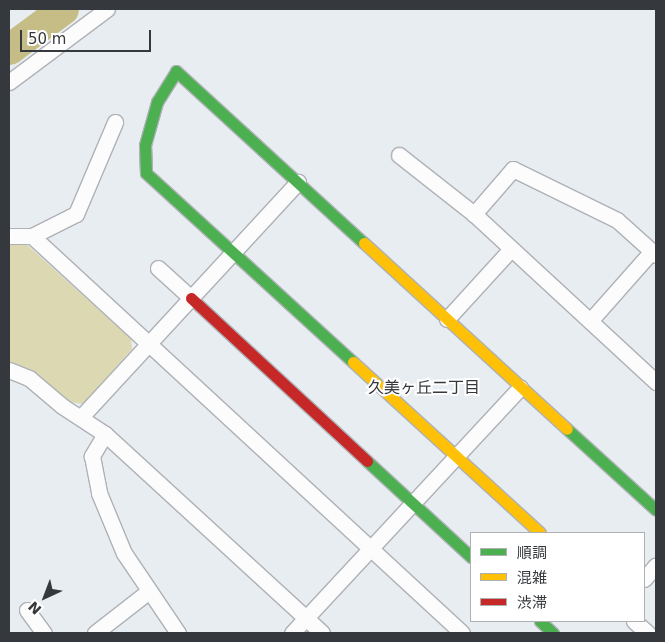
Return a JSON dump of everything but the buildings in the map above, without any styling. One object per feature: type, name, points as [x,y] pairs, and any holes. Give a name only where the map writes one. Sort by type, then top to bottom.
[{"type":"street","points":[[9,82],[107,9]]},
{"type":"street","points":[[539,532],[146,172],[145,145],[157,102],[176,72],[298,182],[520,388],[656,510]]},
{"type":"street","points":[[9,236],[32,236],[76,214],[114,122]]},
{"type":"street","points":[[399,155],[474,214],[656,382]]},
{"type":"street","points":[[474,214],[513,169],[617,220],[654,253],[590,321]]},
{"type":"street","points":[[81,417],[298,182]]},
{"type":"street","points":[[32,236],[462,633]]},
{"type":"street","points":[[447,319],[511,249]]},
{"type":"street","points":[[158,268],[470,556]]},
{"type":"street","points":[[9,370],[29,378],[62,406],[105,434],[322,633]]},
{"type":"street","points":[[292,633],[520,388]]},
{"type":"street","points":[[105,434],[92,456],[99,493],[124,554],[178,633]]},
{"type":"street","points":[[645,578],[656,564]]},
{"type":"street","points":[[94,633],[149,591]]},
{"type":"street","points":[[27,610],[44,633]]},
{"type":"street","points":[[541,622],[554,633]]},
{"type":"street","points":[[635,622],[648,633]]},
{"type":"shaded area","points":[[24,242],[131,339],[132,349],[83,404],[69,402],[32,370],[9,362],[9,244]]},
{"type":"waterway","points":[[9,49],[63,9]]},
{"type":"traffic: fast","points":[[353,362],[146,173],[145,145],[157,102],[176,71],[364,243]]},
{"type":"traffic: fast","points":[[567,429],[656,510]]},
{"type":"traffic: fast","points":[[367,461],[470,556]]},
{"type":"traffic: fast","points":[[541,622],[553,633]]},
{"type":"traffic: slow","points":[[364,243],[567,429]]},
{"type":"traffic: slow","points":[[353,362],[539,532]]},
{"type":"traffic: jam","points":[[191,298],[367,461]]},
{"type":"district","name":"久美ヶ丘二丁目","points":[[424,388]]}]
